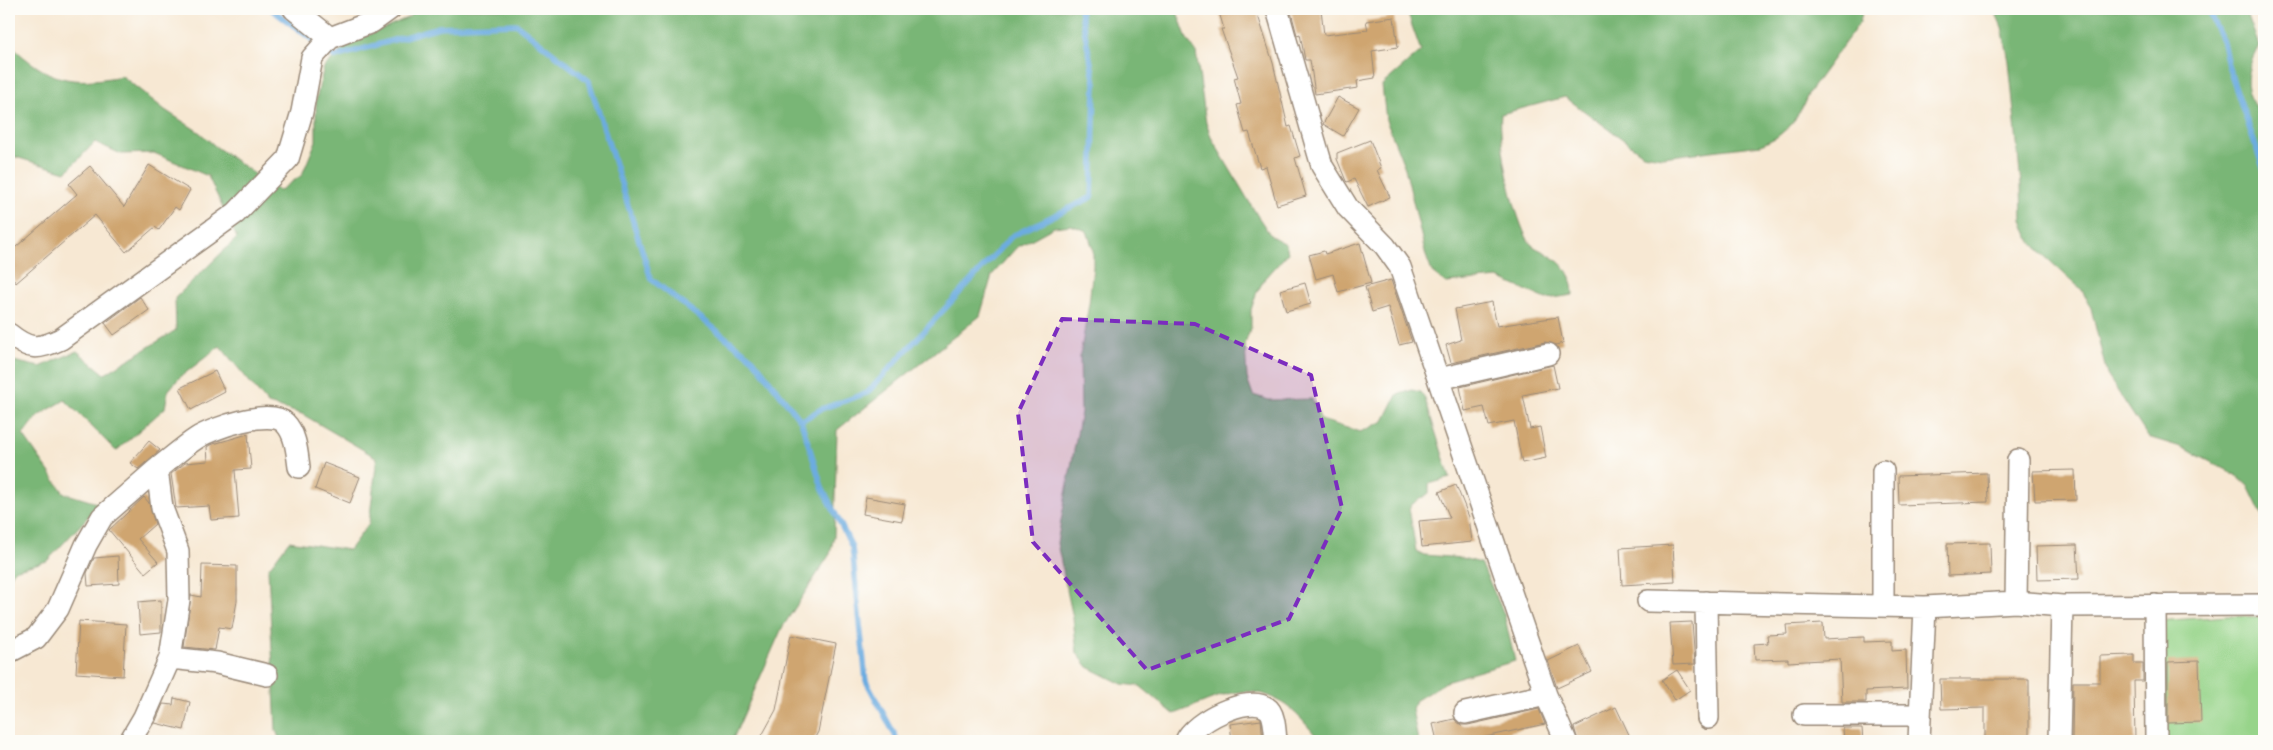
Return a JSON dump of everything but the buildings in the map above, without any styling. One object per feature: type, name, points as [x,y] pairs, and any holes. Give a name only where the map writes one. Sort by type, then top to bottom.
[{"type":"street","points":[[294,9],[322,47]]},
{"type":"street","points":[[9,334],[24,346],[36,347],[61,339],[236,213],[288,159],[322,47],[372,22],[390,9]]},
{"type":"street","points":[[1277,9],[1322,166],[1348,208],[1385,246],[1400,267],[1546,695],[1566,741]]},
{"type":"street","points":[[1439,379],[1548,354]]},
{"type":"street","points":[[9,652],[36,638],[58,609],[86,545],[102,517],[157,469],[198,437],[223,426],[276,418],[286,423],[292,433],[299,467]]},
{"type":"street","points":[[2016,602],[2018,460]]},
{"type":"street","points":[[130,741],[144,717],[170,658],[179,600],[179,562],[175,540],[162,508],[157,469]]},
{"type":"street","points":[[1883,470],[1883,606]]},
{"type":"street","points":[[1648,601],[1925,607],[2016,602],[2062,606],[2264,605]]},
{"type":"street","points":[[1706,602],[1708,718]]},
{"type":"street","points":[[2155,605],[2156,741]]},
{"type":"street","points":[[2059,741],[2062,606]]},
{"type":"street","points":[[1919,741],[1925,607]]},
{"type":"street","points":[[170,658],[218,664],[267,674]]},
{"type":"street","points":[[1465,713],[1546,695]]},
{"type":"street","points":[[1186,741],[1189,734],[1220,712],[1256,704],[1268,708],[1271,712],[1276,741]]},
{"type":"street","points":[[1804,715],[1919,715]]},
{"type":"highlighted area","points":[[1062,319],[1195,324],[1311,375],[1342,508],[1289,619],[1147,670],[1033,542],[1018,413]]},
{"type":"green space","points":[[417,9],[1176,9],[1187,39],[1196,52],[1206,123],[1212,139],[1271,236],[1286,244],[1288,253],[1264,280],[1256,294],[1251,310],[1251,327],[1245,344],[1247,378],[1253,395],[1269,400],[1312,399],[1321,420],[1360,432],[1384,421],[1397,395],[1412,390],[1420,392],[1425,399],[1450,478],[1429,484],[1429,493],[1409,508],[1416,551],[1424,555],[1462,558],[1481,563],[1504,614],[1515,661],[1449,680],[1415,701],[1412,709],[1418,741],[1320,741],[1292,710],[1270,696],[1257,692],[1228,694],[1174,714],[1140,686],[1122,684],[1088,667],[1077,653],[1073,618],[1057,543],[1081,412],[1080,356],[1093,267],[1093,249],[1087,231],[1071,225],[1054,227],[1016,248],[992,275],[980,316],[837,430],[834,536],[830,554],[782,628],[732,741],[280,741],[276,730],[268,569],[289,541],[349,550],[369,523],[377,458],[302,414],[268,404],[220,346],[179,378],[168,391],[165,408],[116,451],[65,400],[38,416],[23,435],[64,493],[100,504],[47,561],[14,570],[9,581],[9,360],[40,367],[77,351],[105,374],[176,330],[175,298],[237,238],[208,176],[154,153],[121,154],[95,142],[66,172],[9,155],[9,44],[36,66],[60,78],[87,80],[122,76],[165,110],[199,132],[215,146],[279,191],[302,175],[316,141],[316,100],[324,67],[348,44],[409,17]]},
{"type":"green space","points":[[1406,9],[1863,9],[1860,22],[1809,92],[1802,108],[1791,125],[1777,137],[1761,145],[1662,157],[1643,154],[1565,97],[1501,114],[1502,142],[1508,180],[1524,232],[1532,245],[1553,257],[1563,266],[1571,281],[1573,295],[1546,299],[1498,278],[1446,283],[1432,272],[1426,256],[1405,168],[1386,120],[1382,85],[1421,51]]},
{"type":"green space","points":[[1994,9],[2245,9],[2259,46],[2250,66],[2247,84],[2252,102],[2264,121],[2264,519],[2248,486],[2235,474],[2181,447],[2148,437],[2107,375],[2091,308],[2082,290],[2039,251],[2028,236],[2022,220],[2021,185],[2009,61],[2002,27]]},
{"type":"green space","points":[[2228,616],[2264,617],[2264,741],[2159,741],[2158,621]]},
{"type":"waterway","points":[[271,9],[335,57],[439,27],[516,24],[589,81],[651,279],[753,359],[801,421],[822,487],[852,547],[866,681],[896,737],[895,741]]},
{"type":"waterway","points":[[801,421],[821,409],[867,393],[1012,236],[1092,197],[1095,83],[1080,9]]},
{"type":"waterway","points":[[2207,9],[2223,42],[2228,66],[2264,170]]}]
